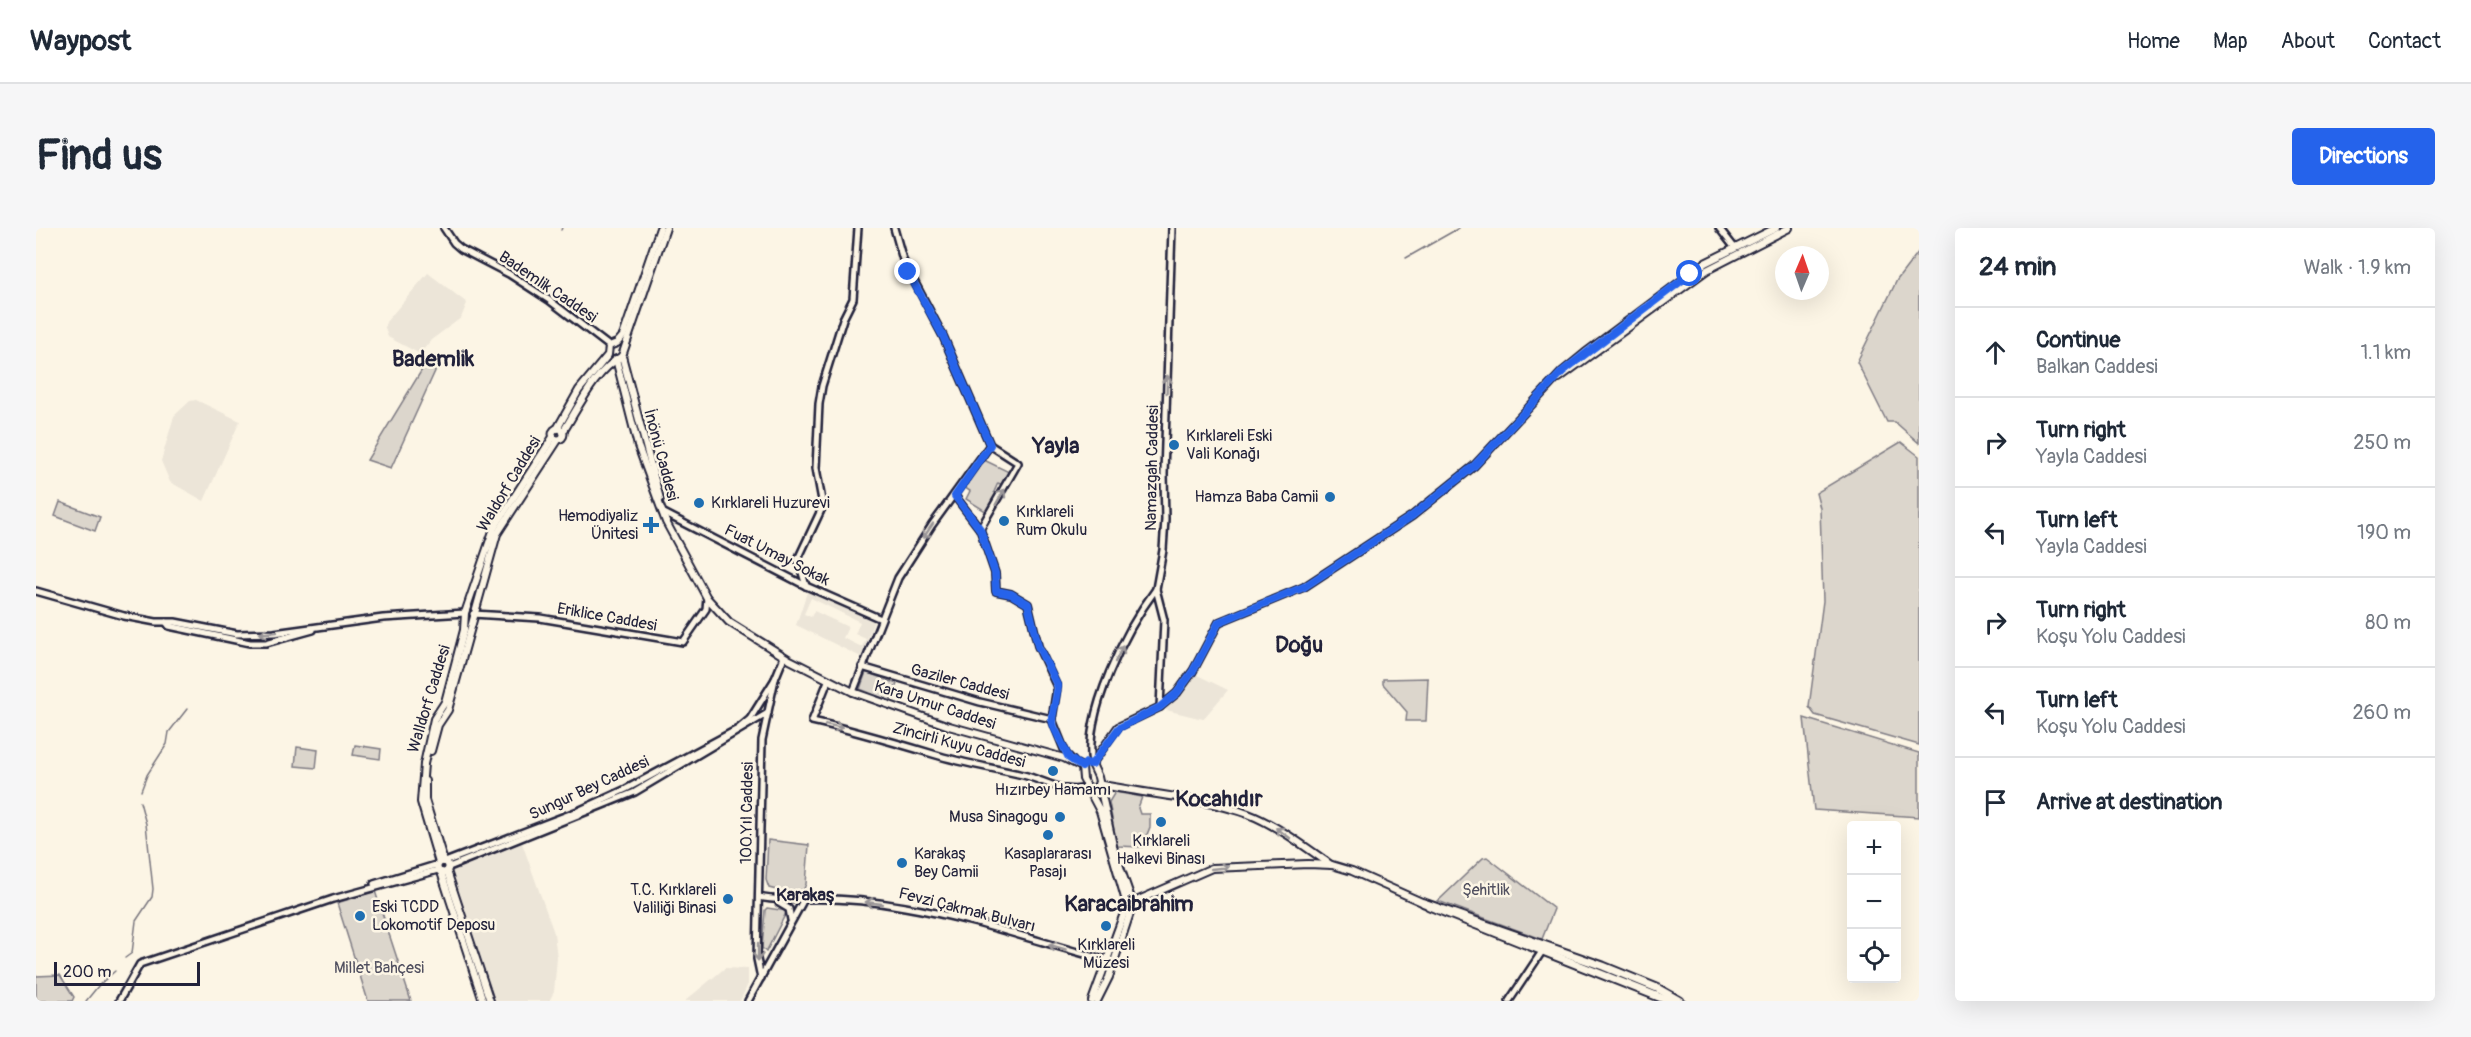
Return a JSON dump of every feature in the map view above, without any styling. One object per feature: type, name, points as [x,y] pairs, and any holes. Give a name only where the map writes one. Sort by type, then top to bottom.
[{"type":"main road","points":[[620,355],[609,351],[622,336],[660,228]]},
{"type":"main road","points":[[620,355],[666,228]]},
{"type":"main road","points":[[1736,250],[1776,228]]},
{"type":"main road","points":[[1092,764],[1119,728],[1160,707],[1177,693],[1193,671],[1219,622],[1304,587],[1412,516],[1467,473],[1559,378],[1563,371],[1705,263],[1789,228]]},
{"type":"main road","points":[[617,343],[620,355]]},
{"type":"main road","name":"Waldorf Caddesi","points":[[560,430],[579,390],[609,351]]},
{"type":"main road","name":"Waldorf Caddesi","points":[[469,612],[497,534],[555,438],[553,432],[560,430],[610,362],[620,355]]},
{"type":"main road","name":"İnönü Caddesi","points":[[620,355],[638,446],[662,512],[707,598]]},
{"type":"main road","name":"Kara Umur Caddesi","points":[[707,598],[729,622],[784,657],[828,681],[949,726],[1064,758],[1082,767]]},
{"type":"main road","name":"Walldorf Caddesi","points":[[469,612],[448,710],[438,725],[424,783],[425,800],[483,1001]]},
{"type":"main road","points":[[1092,764],[1086,763],[1082,767],[1083,779],[1100,811],[1130,905]]},
{"type":"main road","points":[[1092,764],[1098,777],[1114,850],[1130,905],[1097,1001]]},
{"type":"main road","points":[[1098,784],[1247,813],[1272,825],[1332,865]]},
{"type":"main road","name":"Zincirli Kuyu Caddesi","points":[[1089,787],[1098,784]]},
{"type":"main road","points":[[1130,905],[1215,868],[1332,865],[1352,871],[1424,903],[1646,983],[1680,1001]]},
{"type":"main road","name":"Walldorf Caddesi","points":[[443,866],[490,1001]]},
{"type":"main road","points":[[1544,948],[1669,1001]]},
{"type":"main road","points":[[1092,1001],[1111,961]]},
{"type":"street","name":"Bademlik Caddesi","points":[[444,228],[461,249],[509,274],[549,300],[609,351]]},
{"type":"street","points":[[806,586],[798,559],[823,506],[816,468],[819,404],[822,386],[843,319],[853,299],[858,228]]},
{"type":"street","points":[[894,228],[903,260],[943,336],[990,445],[1018,463],[980,529]]},
{"type":"street","name":"Namazgah Caddesi","points":[[1160,707],[1164,620],[1156,589],[1163,550],[1165,519],[1164,474],[1172,228]]},
{"type":"street","points":[[1719,228],[1736,250]]},
{"type":"street","points":[[853,692],[898,578],[932,525],[990,445]]},
{"type":"street","points":[[955,496],[980,529],[995,573],[996,591],[1011,594],[1028,604],[1038,646],[1058,687],[1052,719],[1066,754],[1082,767]]},
{"type":"street","name":"Fuat Umay Sokak","points":[[662,512],[806,586],[880,619]]},
{"type":"street","points":[[1092,764],[1090,750],[1096,708],[1121,650],[1156,589]]},
{"type":"street","name":"Eriklice Caddesi","points":[[36,591],[124,616],[255,634],[327,627],[383,618],[469,612],[540,618],[683,642],[706,609],[707,598]]},
{"type":"street","name":"Eriklice Caddesi","points":[[166,622],[170,626],[226,638],[266,643],[327,627]]},
{"type":"street","name":"100.Yıl Caddesi","points":[[762,700],[775,679],[784,657]]},
{"type":"street","name":"Gaziler Caddesi","points":[[862,667],[980,702],[1052,719]]},
{"type":"street","name":"100.Yıl Caddesi","points":[[761,978],[757,959],[764,730],[775,679]]},
{"type":"street","name":"Zincirli Kuyu Caddesi","points":[[828,681],[812,721],[856,731],[934,755],[1028,776],[1061,788],[1079,791],[1089,787]]},
{"type":"street","points":[[762,700],[770,704]]},
{"type":"street","name":"Sungur Bey Caddesi","points":[[443,866],[626,789],[738,729],[750,719],[762,700]]},
{"type":"street","name":"Sungur Bey Caddesi","points":[[119,1001],[140,964],[333,899],[443,866],[635,792],[768,713]]},
{"type":"street","points":[[756,721],[764,730]]},
{"type":"street","name":"Fevzi Çakmak Bulvarı","points":[[759,897],[776,902],[804,899],[874,902],[915,909],[1111,961]]},
{"type":"street","points":[[748,1001],[804,899]]},
{"type":"street","points":[[776,902],[789,909],[791,922]]},
{"type":"street","points":[[1509,1001],[1544,948]]},
{"type":"shaded area","points":[[428,273],[467,303],[461,318],[431,340],[420,354],[388,337],[385,328],[386,322]]},
{"type":"shaded area","points":[[196,400],[240,421],[204,501],[170,482],[161,461],[174,416],[190,401]]},
{"type":"shaded area","points":[[807,592],[874,621],[861,657],[796,625]],"holes":[[[811,598],[860,622],[855,634],[866,639],[862,647],[843,638],[848,627],[814,611],[811,617],[804,614]]]},
{"type":"shaded area","points":[[1193,673],[1228,690],[1203,719],[1166,710],[1167,703]]},
{"type":"shaded area","points":[[521,840],[554,933],[557,958],[554,992],[549,1001],[494,1001],[486,987],[450,873],[450,868]]},
{"type":"shaded area","points":[[725,968],[748,969],[748,984],[740,1001],[685,1001]]},
{"type":"green space","points":[[1919,251],[1919,443],[1895,422],[1887,422],[1857,362],[1897,280]]},
{"type":"green space","points":[[426,363],[436,369],[391,468],[367,460]]},
{"type":"green space","points":[[1901,442],[1919,456],[1919,745],[1815,715],[1809,707],[1823,601],[1820,508],[1816,493]]},
{"type":"green space","points":[[982,459],[1009,472],[1003,485],[998,483],[994,492],[997,494],[987,512],[966,499],[970,491],[965,488]]},
{"type":"green space","points":[[60,502],[100,517],[95,531],[55,516]]},
{"type":"green space","points":[[866,672],[897,684],[890,701],[860,689]]},
{"type":"green space","points":[[1428,678],[1426,721],[1406,721],[1407,712],[1383,684],[1383,679]]},
{"type":"green space","points":[[1804,718],[1919,753],[1919,817],[1814,810]]},
{"type":"green space","points":[[355,745],[381,749],[380,759],[353,755]]},
{"type":"green space","points":[[297,747],[318,750],[316,768],[295,766]]},
{"type":"green space","points":[[1115,792],[1142,797],[1138,808],[1140,814],[1150,814],[1150,827],[1142,847],[1117,846],[1109,802]]},
{"type":"green space","points":[[768,840],[809,845],[806,884],[802,893],[796,895],[769,888],[766,880]]},
{"type":"green space","name":"Şehitlik","points":[[1487,857],[1554,909],[1542,939],[1438,901],[1483,858]]},
{"type":"green space","name":"Millet Bahçesi","points":[[375,891],[411,1001],[368,1001],[337,903]]},
{"type":"green space","points":[[767,908],[787,911],[766,952],[762,948]]},
{"type":"green space","points":[[60,975],[74,997],[72,1001],[36,1001],[36,976]]},
{"type":"waterway","points":[[1406,258],[1459,228]]},
{"type":"waterway","points":[[141,791],[147,775],[167,744],[169,732],[187,709]]},
{"type":"waterway","points":[[125,958],[132,953],[136,921],[152,897],[153,889],[146,824],[140,802]]},
{"type":"waterway","points":[[86,1001],[115,971]]},
{"type":"place","name":"Kırklareli Eski Vali Konağı","points":[[1174,445]]},
{"type":"place","name":"Hamza Baba Camii","points":[[1330,497]]},
{"type":"place","name":"Kırklareli Huzurevi","points":[[699,503]]},
{"type":"place","name":"Kırklareli Rum Okulu","points":[[1004,521]]},
{"type":"place","name":"Hemodiyaliz Ünitesi","points":[[651,525]]},
{"type":"place","name":"Hızırbey Hamamı","points":[[1053,771]]},
{"type":"place","name":"Musa Sinagogu","points":[[1060,817]]},
{"type":"place","name":"Kırklareli Halkevi Binası","points":[[1161,822]]},
{"type":"place","name":"Kasaplararası Pasajı","points":[[1048,835]]},
{"type":"place","name":"Karakaş Bey Camii","points":[[902,863]]},
{"type":"place","name":"T.C. Kırklareli Valiliği Binasi","points":[[728,899]]},
{"type":"place","name":"Eski TCDD Lokomotif Deposu","points":[[360,916]]},
{"type":"place","name":"Kırklareli Müzesi","points":[[1106,926]]},
{"type":"district","name":"Bademlik","points":[[433,359]]},
{"type":"district","name":"Yayla","points":[[1056,446]]},
{"type":"district","name":"Doğu","points":[[1299,645]]},
{"type":"district","name":"Kocahıdır","points":[[1219,799]]},
{"type":"district","name":"Karakaş","points":[[805,895]]},
{"type":"district","name":"Karacaibrahim","points":[[1129,904]]},
{"type":"route","points":[[908,272],[943,336],[990,445],[955,496],[980,529],[995,573],[996,591],[1011,594],[1028,604],[1038,646],[1058,687],[1052,719],[1054,727],[1069,758],[1082,767],[1086,763],[1092,764],[1119,728],[1160,707],[1177,693],[1193,671],[1219,622],[1304,587],[1412,516],[1474,466],[1487,449],[1559,378],[1563,371],[1635,313],[1690,274]]}]
